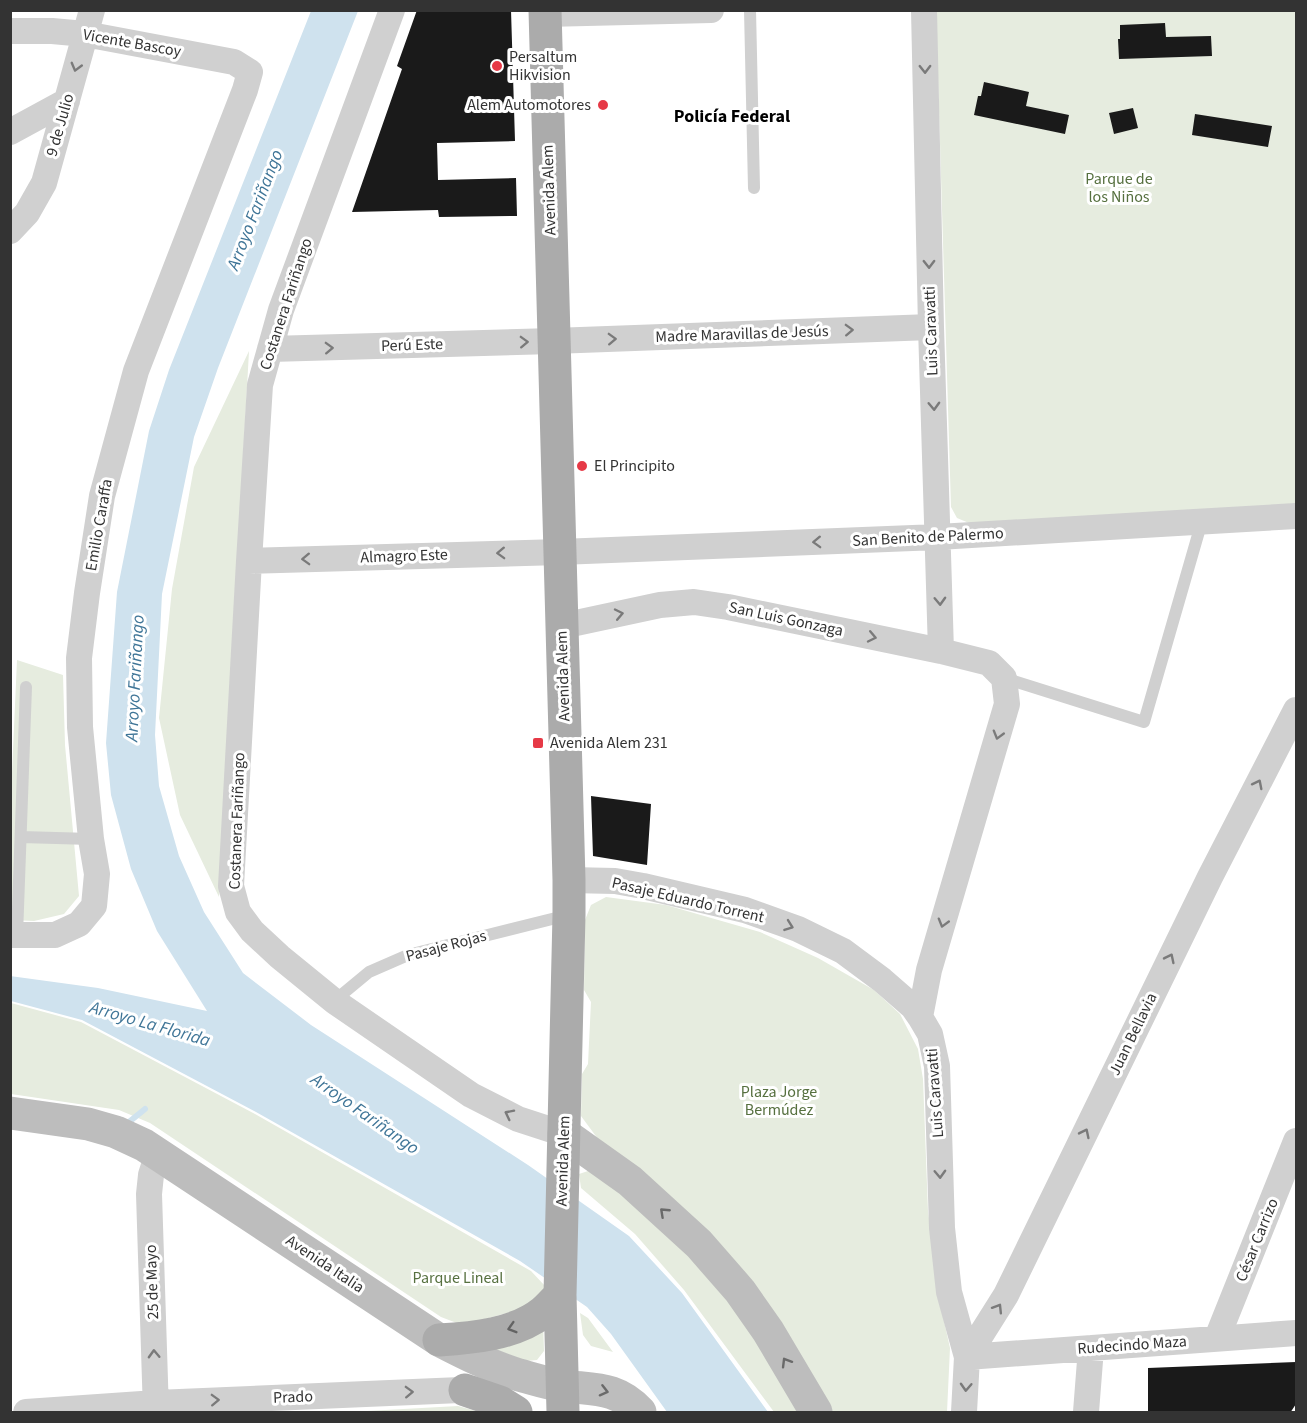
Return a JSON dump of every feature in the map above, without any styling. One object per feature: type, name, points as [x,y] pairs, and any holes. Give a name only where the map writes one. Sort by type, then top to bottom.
[{"type":"main road","name":"Avenida Alem","points":[[545,12],[569,880],[560,1295],[562,1399]]},
{"type":"main road","name":"Avenida Italia","points":[[10,1113],[98,1127],[116,1132],[144,1145],[439,1340],[485,1364],[519,1375],[562,1399],[601,1389],[620,1396],[640,1413]]},
{"type":"main road","name":"Costanera Fariñango","points":[[564,1134],[630,1181],[699,1244],[740,1291],[768,1331],[816,1413]]},
{"type":"main road","points":[[439,1340],[476,1337],[520,1326],[543,1313],[560,1295]]},
{"type":"main road","points":[[465,1390],[500,1402],[516,1413]]},
{"type":"street","name":"Costanera Fariñango","points":[[392,10],[281,310],[260,385],[231,886],[238,912],[252,931],[334,1001],[471,1095],[518,1119],[564,1134]]},
{"type":"street","points":[[545,12],[711,10]]},
{"type":"street","name":"Luis Caravatti","points":[[924,10],[941,651]]},
{"type":"street","name":"Vicente Bascoy","points":[[10,31],[52,31],[89,22],[234,62],[250,72]]},
{"type":"street","name":"9 de Julio","points":[[10,231],[27,213],[44,183],[89,22]]},
{"type":"street","name":"Emilio Caraffa","points":[[14,935],[55,935],[80,924],[94,906],[97,874],[91,839],[80,727],[80,658],[87,593],[102,496],[136,371],[250,72]]},
{"type":"street","points":[[10,132],[67,101]]},
{"type":"street","name":"Madre Maravillas de Jesús","points":[[554,341],[931,327]]},
{"type":"street","name":"Perú Este","points":[[270,349],[554,341]]},
{"type":"street","name":"San Benito de Palermo","points":[[560,552],[938,537],[1296,516]]},
{"type":"street","name":"Almagro Este","points":[[249,561],[560,552]]},
{"type":"street","name":"San Luis Gonzaga","points":[[562,626],[660,605],[694,602],[941,651],[989,663],[1004,678]]},
{"type":"street","points":[[920,1017],[929,970],[1007,704],[1004,678]]},
{"type":"street","name":"Juan Bellavia","points":[[967,1358],[1006,1295],[1210,878],[1296,710]]},
{"type":"street","name":"Pasaje Eduardo Torrent","points":[[569,880],[615,881],[643,886],[745,910],[798,929],[843,951],[882,980],[913,1007],[920,1017]]},
{"type":"street","name":"Luis Caravatti","points":[[920,1017],[930,1034],[937,1066],[942,1228],[949,1292],[967,1358],[964,1413]]},
{"type":"street","name":"César Carrizo","points":[[1217,1338],[1296,1141]]},
{"type":"street","name":"25 de Mayo","points":[[156,1408],[149,1194],[151,1175],[158,1153]]},
{"type":"street","name":"Rudecindo Maza","points":[[967,1358],[1296,1333]]},
{"type":"street","points":[[1086,1413],[1091,1348]]},
{"type":"street","name":"Prado","points":[[26,1413],[156,1408],[465,1390],[562,1399]]},
{"type":"lane","points":[[750,10],[754,188]]},
{"type":"lane","points":[[1004,678],[1144,722],[1202,521]]},
{"type":"lane","points":[[14,935],[21,837],[26,687]]},
{"type":"lane","points":[[21,837],[91,839]]},
{"type":"lane","name":"Pasaje Rojas","points":[[334,1001],[369,972],[408,955],[569,915]]},
{"type":"green space","name":"Parque de los Niños","points":[[936,11],[1296,11],[1296,506],[969,523],[957,518],[951,507]]},
{"type":"green space","points":[[249,351],[219,897],[180,815],[159,718],[172,589],[194,467]]},
{"type":"green space","points":[[17,660],[63,675],[65,745],[79,896],[64,914],[34,921],[11,920],[11,795]]},
{"type":"green space","name":"Plaza Jorge Bermúdez","points":[[606,897],[666,905],[760,932],[818,958],[874,990],[900,1014],[918,1049],[923,1079],[928,1211],[940,1303],[950,1348],[947,1412],[831,1412],[598,1139],[581,1116],[582,1074],[588,1064],[591,1002],[584,990],[585,920],[591,905]]},
{"type":"green space","name":"Parque Lineal","points":[[11,1003],[81,1022],[255,1114],[531,1271],[545,1286],[538,1305],[462,1325],[441,1317],[150,1123],[119,1110],[11,1094]]},
{"type":"green space","points":[[591,1170],[622,1193],[693,1256],[732,1300],[801,1412],[774,1412],[684,1290],[635,1234],[581,1188],[579,1174]]},
{"type":"green space","points":[[580,1313],[588,1318],[613,1352],[591,1346],[583,1335]]},
{"type":"green space","points":[[543,1322],[544,1351],[537,1360],[526,1361],[483,1345]]},
{"type":"green space","points":[[458,1406],[480,1412],[367,1412],[367,1411]]},
{"type":"water","points":[[311,11],[358,11],[218,368],[194,437],[162,594],[155,735],[159,786],[179,856],[204,912],[243,973],[311,1025],[528,1165],[629,1236],[682,1293],[768,1412],[667,1412],[611,1334],[587,1307],[520,1261],[256,1112],[82,1020],[11,1001],[10,976],[98,988],[207,1011],[157,931],[131,869],[111,795],[106,743],[117,592],[149,431],[169,370]]},
{"type":"building","points":[[417,10],[511,10],[515,141],[437,143],[438,180],[516,178],[517,216],[439,217],[438,210],[352,212],[402,69],[397,66]]},
{"type":"building","points":[[1165,23],[1166,37],[1211,36],[1212,56],[1119,59],[1120,25]]},
{"type":"building","points":[[984,82],[1029,92],[1026,106],[1069,115],[1065,134],[974,115]]},
{"type":"building","points":[[1133,108],[1138,128],[1114,134],[1109,113]]},
{"type":"building","points":[[1195,114],[1272,126],[1268,147],[1192,135]]},
{"type":"building","points":[[591,796],[651,804],[647,865],[593,856]]},
{"type":"building","points":[[1296,1362],[1296,1404],[1290,1413],[1148,1413],[1148,1368]]},
{"type":"waterway","points":[[124,1126],[145,1109]]},
{"type":"place","name":"Persaltum Hikvision","points":[[497,66]]},
{"type":"place","name":"Alem Automotores","points":[[603,105]]},
{"type":"place","name":"El Principito","points":[[582,466]]},
{"type":"place","name":"Avenida Alem 231","points":[[538,743]]},
{"type":"district","name":"Policía Federal","points":[[732,116]]},
{"type":"water label","name":"Arroyo Fariñango","points":[[255,210]]},
{"type":"water label","name":"Arroyo Fariñango","points":[[135,678]]},
{"type":"water label","name":"Arroyo La Florida","points":[[150,1024]]},
{"type":"water label","name":"Arroyo Fariñango","points":[[365,1114]]}]
